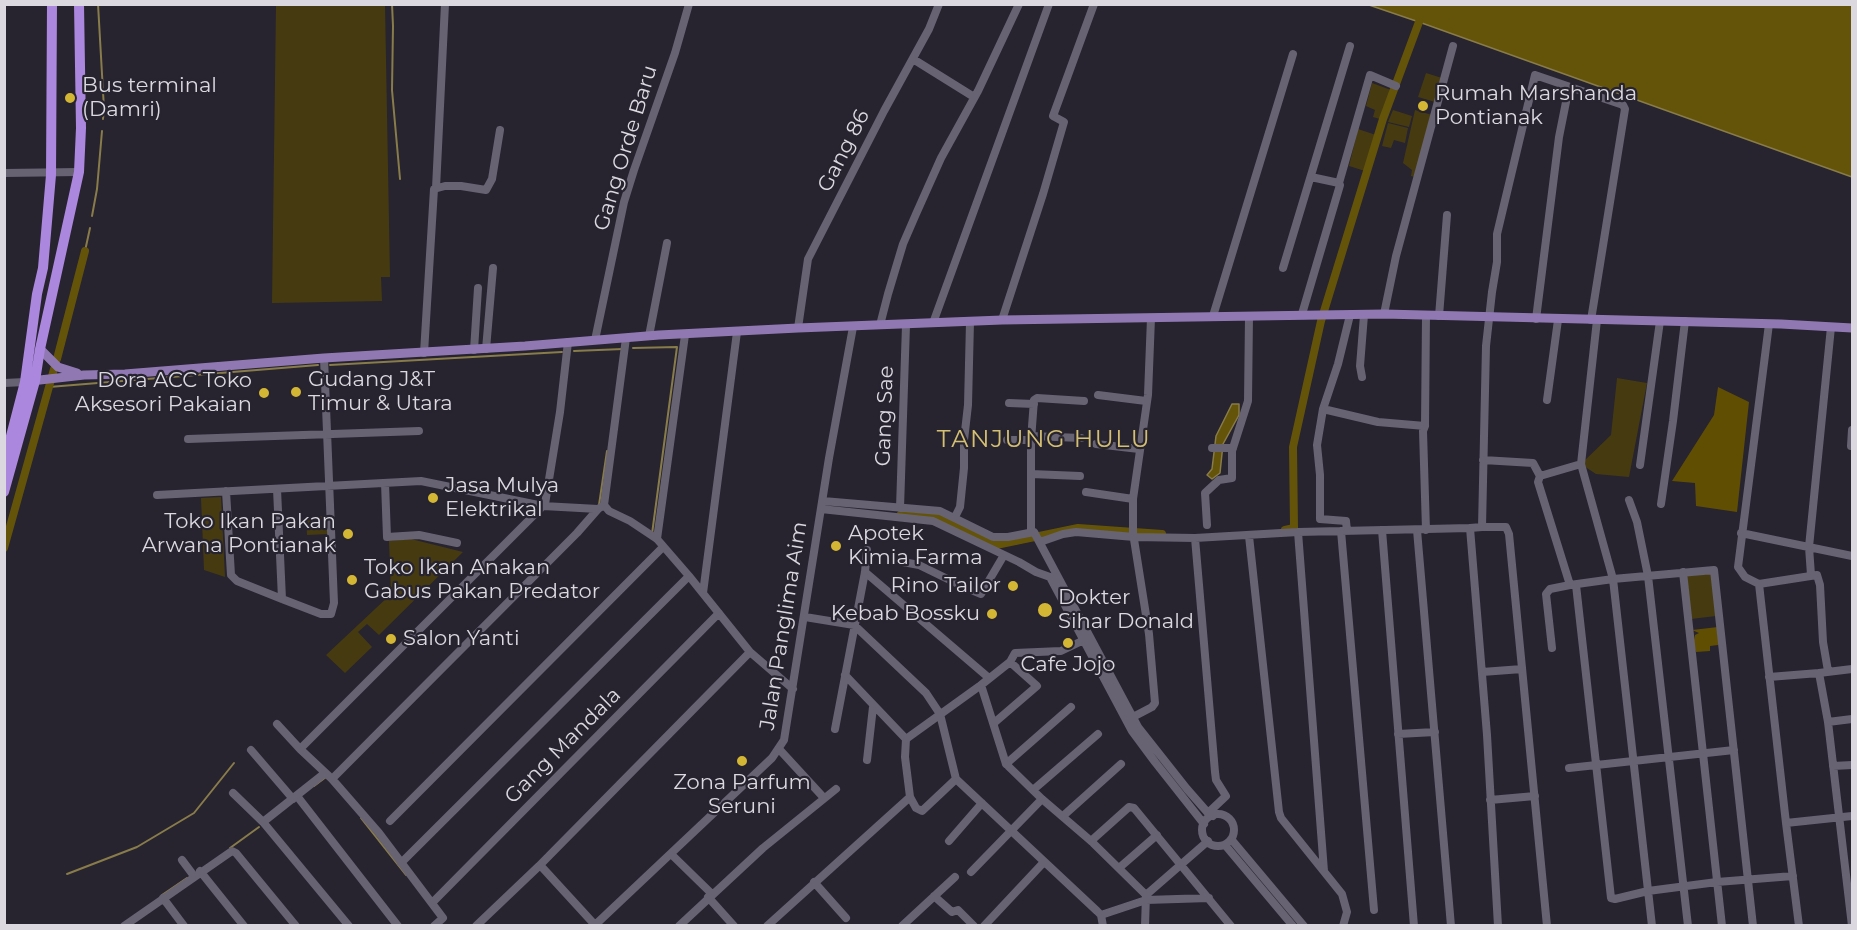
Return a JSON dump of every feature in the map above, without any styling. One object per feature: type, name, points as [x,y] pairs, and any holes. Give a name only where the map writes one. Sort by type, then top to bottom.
[{"type":"highway","points":[[4,492],[30,382],[37,294],[43,268],[51,172],[52,4]]},
{"type":"highway","points":[[4,463],[39,350],[79,172],[81,128],[79,4]]},
{"type":"main road","points":[[30,382],[84,375],[125,374],[324,358],[737,332],[798,324],[853,327],[1002,320],[1384,314],[1558,320],[1684,321],[1852,328]]},
{"type":"main road","points":[[39,350],[58,367],[84,375]]},
{"type":"street","points":[[424,353],[432,194],[436,188],[446,4]]},
{"type":"street","name":"Gang Orde Baru","points":[[595,340],[624,202],[633,170],[675,53],[689,4]]},
{"type":"street","name":"Gang 86","points":[[798,324],[808,259],[929,29],[939,4]]},
{"type":"street","points":[[880,325],[903,244],[941,158],[975,97],[1019,4]]},
{"type":"street","points":[[933,324],[1049,4]]},
{"type":"street","points":[[1002,320],[1064,122],[1053,116],[1094,4]]},
{"type":"street","points":[[1283,268],[1350,46]]},
{"type":"street","points":[[1384,314],[1395,256],[1453,46]]},
{"type":"street","points":[[1213,316],[1293,54]]},
{"type":"street","points":[[913,58],[975,97]]},
{"type":"street","points":[[1302,314],[1370,75],[1396,86]]},
{"type":"street","points":[[1482,527],[1486,345],[1497,262],[1498,227],[1534,75],[1623,105],[1626,109],[1594,320],[1581,464],[1613,579],[1652,926]]},
{"type":"street","points":[[1536,319],[1558,138],[1569,87]]},
{"type":"street","points":[[436,188],[461,186],[486,190],[492,179],[500,130]]},
{"type":"street","points":[[4,173],[79,172]]},
{"type":"street","points":[[1311,177],[1339,183]]},
{"type":"street","points":[[1439,316],[1447,215]]},
{"type":"street","points":[[649,336],[668,243]]},
{"type":"street","points":[[486,348],[492,268]]},
{"type":"street","points":[[474,350],[478,288]]},
{"type":"street","points":[[1350,315],[1338,364],[1323,409],[1317,445],[1320,519],[1346,521],[1344,531],[1374,910]]},
{"type":"street","points":[[1362,377],[1360,366],[1364,315]]},
{"type":"street","points":[[1426,315],[1421,530],[1451,926]]},
{"type":"street","points":[[1207,525],[1205,493],[1219,480],[1233,477],[1233,448],[1248,401],[1249,316]]},
{"type":"street","points":[[1133,717],[1155,703],[1132,499],[1146,402],[1151,318]]},
{"type":"street","points":[[1547,400],[1558,320]]},
{"type":"street","points":[[1640,465],[1660,321]]},
{"type":"street","points":[[1661,504],[1684,321]]},
{"type":"street","points":[[955,517],[960,507],[964,468],[970,322]]},
{"type":"street","points":[[1769,324],[1738,567],[1745,577],[1759,584],[1817,575],[1820,585],[1828,722],[1852,926]]},
{"type":"street","name":"Gang Sae","points":[[900,508],[906,325]]},
{"type":"street","name":"Jalan Panglima Aim","points":[[595,925],[772,758],[784,740],[853,327]]},
{"type":"street","points":[[1811,575],[1809,546],[1831,327]]},
{"type":"street","points":[[703,593],[737,332]]},
{"type":"street","points":[[657,539],[685,335]]},
{"type":"street","points":[[263,822],[328,776],[601,507],[626,338]]},
{"type":"street","points":[[300,749],[543,506],[553,461],[568,342]]},
{"type":"street","points":[[226,491],[231,575],[237,580],[282,599],[321,614],[331,614],[334,603],[324,358]]},
{"type":"street","points":[[4,383],[30,382]]},
{"type":"street","points":[[1098,395],[1146,402]]},
{"type":"street","points":[[1084,400],[1037,398],[1034,400],[1031,474],[1037,537],[1084,640],[1132,731],[1204,824]]},
{"type":"street","points":[[1009,403],[1034,404]]},
{"type":"street","points":[[1323,409],[1378,422],[1422,426]]},
{"type":"street","points":[[1851,446],[1852,430]]},
{"type":"street","points":[[188,439],[419,431]]},
{"type":"street","points":[[1007,440],[1081,438]]},
{"type":"street","points":[[1096,444],[1139,449]]},
{"type":"street","points":[[1212,448],[1233,448]]},
{"type":"street","points":[[1483,460],[1533,463],[1540,476],[1538,482],[1573,585],[1597,765],[1611,898],[1717,882],[1793,876]]},
{"type":"street","points":[[1540,476],[1581,464]]},
{"type":"street","points":[[1031,474],[1080,476]]},
{"type":"street","points":[[157,495],[422,481],[543,506],[601,507],[630,521],[657,539],[750,652],[794,689]]},
{"type":"street","points":[[385,483],[387,537],[419,535],[457,543]]},
{"type":"street","points":[[277,489],[282,599]]},
{"type":"street","points":[[1086,492],[1132,499]]},
{"type":"street","points":[[1629,500],[1637,522],[1648,576],[1688,926]]},
{"type":"street","points":[[822,505],[940,511],[993,537],[1037,537],[1076,532],[1134,532],[1195,538],[1298,532],[1506,527],[1535,796],[1546,926]]},
{"type":"street","points":[[822,505],[933,521],[1036,572],[1053,575]]},
{"type":"street","points":[[1470,528],[1487,735],[1498,926]]},
{"type":"street","points":[[1382,530],[1413,926]]},
{"type":"street","points":[[1298,532],[1324,871]]},
{"type":"street","points":[[1742,533],[1852,556]]},
{"type":"street","points":[[1249,536],[1279,812],[1281,818],[1345,900],[1347,912],[1342,926]]},
{"type":"street","points":[[1053,575],[1148,742],[1211,814],[1230,820],[1234,831],[1228,842],[1215,846],[1208,842],[1203,830],[1204,824],[1211,814],[1226,796],[1216,780],[1215,772],[1195,538]]},
{"type":"street","points":[[390,821],[663,547]]},
{"type":"street","points":[[835,729],[865,572],[867,550]]},
{"type":"street","points":[[903,562],[919,565],[981,594],[1004,555]]},
{"type":"street","points":[[1552,648],[1546,594],[1550,589],[1613,579],[1714,570],[1753,926]]},
{"type":"street","points":[[865,572],[989,678]]},
{"type":"street","points":[[1683,572],[1722,926]]},
{"type":"street","points":[[401,863],[689,576]]},
{"type":"street","points":[[1759,584],[1799,926]]},
{"type":"street","name":"Gang Mandala","points":[[432,903],[719,614]]},
{"type":"street","points":[[805,617],[854,625],[926,693],[940,714],[956,779],[1101,915],[1103,926]]},
{"type":"street","points":[[906,739],[981,685],[1010,662],[1015,653],[1061,651],[1084,640]]},
{"type":"street","points":[[476,926],[540,865],[750,652]]},
{"type":"street","points":[[994,723],[1037,686],[1010,662]]},
{"type":"street","points":[[1482,672],[1522,669]]},
{"type":"street","points":[[1769,677],[1852,669]]},
{"type":"street","points":[[845,675],[873,707],[906,739],[905,757],[910,797],[916,808],[922,811],[956,779]]},
{"type":"street","points":[[981,685],[1006,764],[1091,841],[1146,898],[1145,926]]},
{"type":"street","points":[[867,760],[873,707]]},
{"type":"street","points":[[1006,764],[1071,707]]},
{"type":"street","points":[[1828,722],[1852,719]]},
{"type":"street","points":[[278,724],[379,833],[450,926]]},
{"type":"street","points":[[1398,734],[1435,732]]},
{"type":"street","points":[[1034,790],[1098,734]]},
{"type":"street","points":[[779,748],[824,798]]},
{"type":"street","points":[[251,750],[295,798],[398,926]]},
{"type":"street","points":[[1569,768],[1734,750]]},
{"type":"street","points":[[1063,816],[1121,764]]},
{"type":"street","points":[[1833,766],[1852,765]]},
{"type":"street","points":[[679,926],[764,848],[836,789]]},
{"type":"street","points":[[233,793],[263,822],[349,926]]},
{"type":"street","points":[[1490,800],[1535,796]]},
{"type":"street","points":[[767,926],[910,797]]},
{"type":"street","points":[[971,872],[1042,799]]},
{"type":"street","points":[[949,841],[982,803]]},
{"type":"street","points":[[1091,841],[1129,807],[1134,808],[1231,926]]},
{"type":"street","points":[[1786,823],[1852,816]]},
{"type":"street","points":[[1119,868],[1157,835]]},
{"type":"street","points":[[1146,898],[1208,842]]},
{"type":"street","points":[[1228,842],[1293,926]]},
{"type":"street","points":[[1228,842],[1304,926]]},
{"type":"street","points":[[124,926],[229,852],[235,851],[296,926]]},
{"type":"street","points":[[671,854],[734,926]]},
{"type":"street","points":[[182,860],[244,926]]},
{"type":"street","points":[[984,926],[1044,862]]},
{"type":"street","points":[[540,865],[595,925]]},
{"type":"street","points":[[902,926],[955,877]]},
{"type":"street","points":[[814,882],[846,918]]},
{"type":"street","points":[[934,896],[952,912],[958,910],[974,926]]},
{"type":"street","points":[[163,898],[184,926]]},
{"type":"street","points":[[1101,915],[1146,898],[1209,898]]},
{"type":"street","points":[[434,926],[444,918]]},
{"type":"shaded area","points":[[276,5],[385,5],[390,277],[381,277],[382,301],[272,303]]},
{"type":"shaded area","points":[[1369,5],[1852,5],[1852,177],[1419,22]]},
{"type":"shaded area","points":[[1426,73],[1442,78],[1435,102],[1418,97]]},
{"type":"shaded area","points":[[1372,83],[1391,90],[1380,119],[1373,117],[1375,110],[1366,106]]},
{"type":"shaded area","points":[[1393,110],[1412,116],[1409,127],[1388,122]]},
{"type":"shaded area","points":[[1415,110],[1432,115],[1415,177],[1411,176],[1412,170],[1403,163]]},
{"type":"shaded area","points":[[1388,123],[1408,128],[1405,143],[1394,140],[1391,148],[1382,146]]},
{"type":"shaded area","points":[[1358,129],[1376,135],[1365,171],[1349,166]]},
{"type":"shaded area","points":[[1617,378],[1647,383],[1629,477],[1596,474],[1581,464],[1611,435]]},
{"type":"shaded area","points":[[1718,387],[1749,402],[1737,512],[1696,506],[1695,483],[1672,481],[1714,415]]},
{"type":"shaded area","points":[[1232,404],[1239,404],[1239,415],[1223,444],[1220,473],[1212,479],[1207,475],[1212,469],[1216,436]]},
{"type":"shaded area","points":[[221,497],[225,577],[204,570],[201,498]]},
{"type":"shaded area","points":[[328,516],[329,534],[307,535],[306,517]]},
{"type":"shaded area","points":[[411,539],[463,552],[379,635],[367,624],[358,632],[372,647],[345,673],[326,655],[391,594],[389,541]]},
{"type":"shaded area","points":[[1711,573],[1716,616],[1691,619],[1687,576]]},
{"type":"shaded area","points":[[1718,627],[1718,645],[1710,646],[1710,651],[1696,652],[1693,645],[1695,635],[1699,633],[1692,630]]},
{"type":"waterway","points":[[98,4],[103,119]]},
{"type":"waterway","points":[[392,4],[392,90],[400,179]]},
{"type":"waterway","points":[[1285,530],[1294,528],[1293,447],[1321,321],[1383,119],[1419,22]]},
{"type":"waterway","points":[[92,216],[97,189],[102,131]]},
{"type":"waterway","points":[[85,251],[90,228]]},
{"type":"waterway","points":[[57,359],[85,251]]},
{"type":"waterway","points":[[633,348],[677,347],[652,534]]},
{"type":"waterway","points":[[574,351],[623,349]]},
{"type":"waterway","points":[[330,365],[562,352]]},
{"type":"waterway","points":[[49,387],[318,365]]},
{"type":"waterway","points":[[4,548],[54,369]]},
{"type":"waterway","points":[[599,505],[607,451]]},
{"type":"waterway","points":[[901,514],[935,517],[996,545],[1078,528],[1162,534]]},
{"type":"waterway","points":[[67,874],[137,847],[194,813],[234,763]]},
{"type":"waterway","points":[[314,786],[326,777]]},
{"type":"waterway","points":[[361,818],[406,875]]},
{"type":"waterway","points":[[230,848],[259,827]]},
{"type":"waterway","points":[[162,895],[187,878]]},
{"type":"place","name":"Bus terminal (Damri)","points":[[70,98]]},
{"type":"place","name":"Rumah Marshanda Pontianak","points":[[1423,106]]},
{"type":"place","name":"Gudang J&T Timur & Utara","points":[[296,392]]},
{"type":"place","name":"Dora ACC Toko Aksesori Pakaian","points":[[264,393]]},
{"type":"place","name":"Jasa Mulya Elektrikal","points":[[433,498]]},
{"type":"place","name":"Toko Ikan Pakan Arwana Pontianak","points":[[348,534]]},
{"type":"place","name":"Apotek Kimia Farma","points":[[836,546]]},
{"type":"place","name":"Toko Ikan Anakan Gabus Pakan Predator","points":[[352,580]]},
{"type":"place","name":"Rino Tailor","points":[[1013,586]]},
{"type":"place","name":"Dokter Sihar Donald","points":[[1045,610]]},
{"type":"place","name":"Kebab Bossku","points":[[992,614]]},
{"type":"place","name":"Salon Yanti","points":[[391,639]]},
{"type":"place","name":"Cafe Jojo","points":[[1068,643]]},
{"type":"place","name":"Zona Parfum Seruni","points":[[742,761]]},
{"type":"district","name":"TANJUNG HULU","points":[[1044,440]]}]
